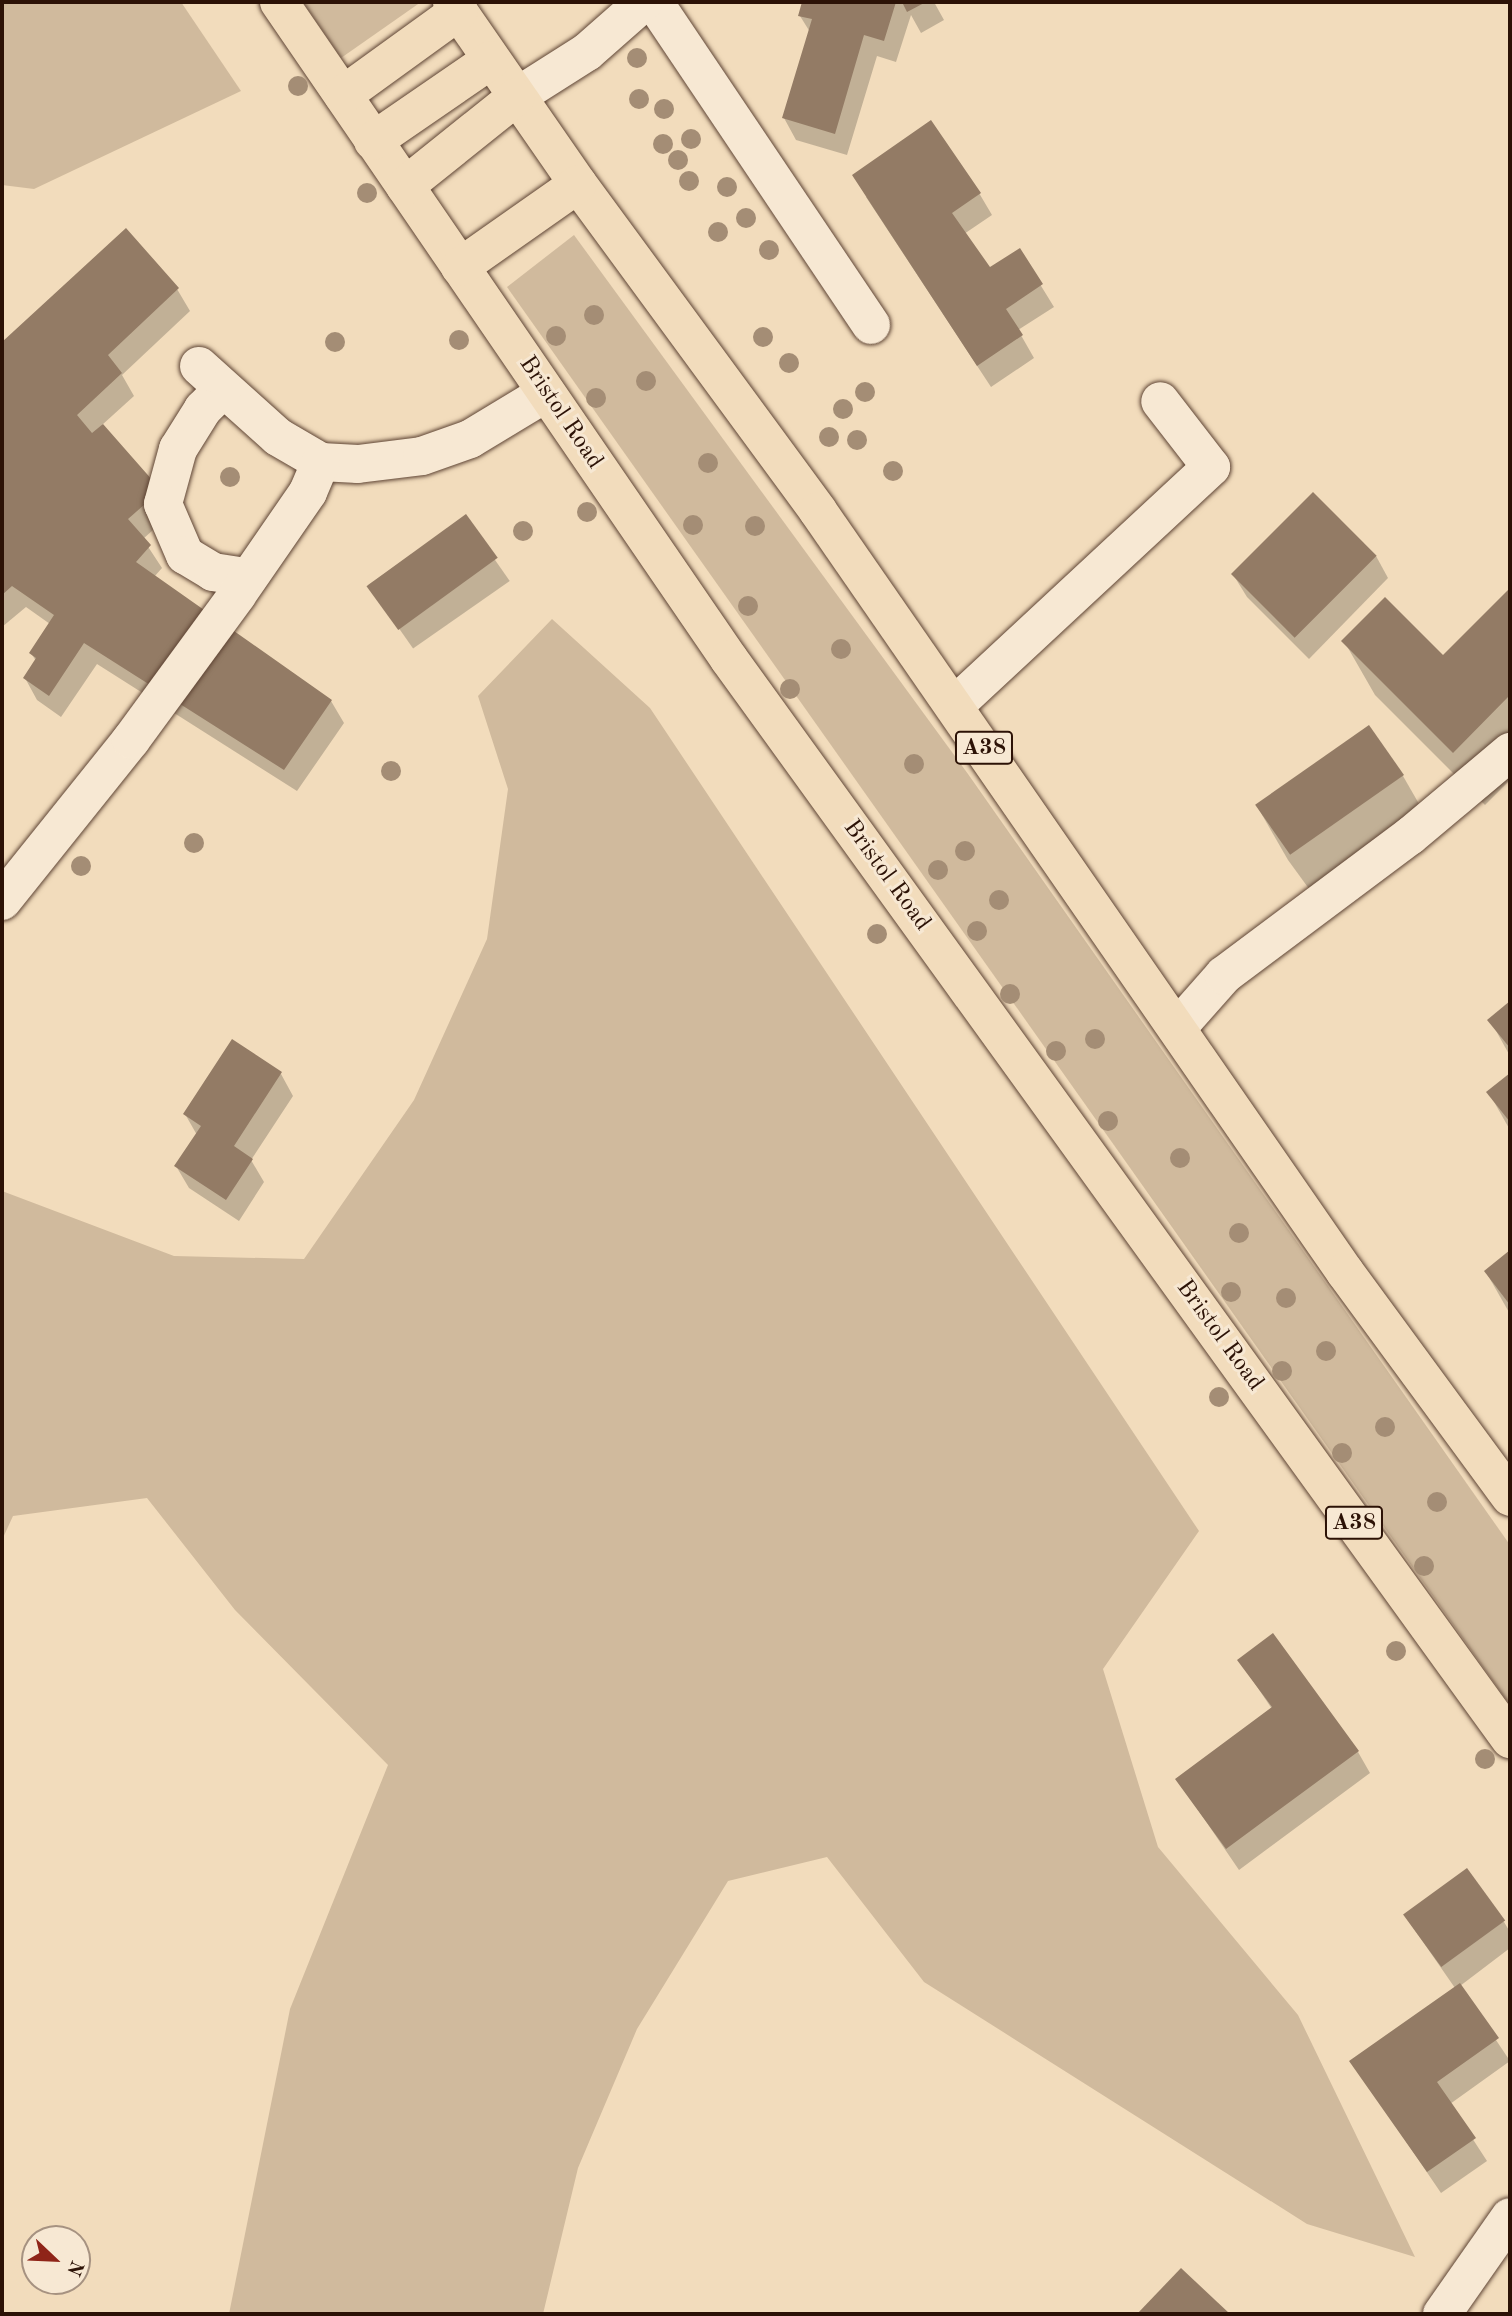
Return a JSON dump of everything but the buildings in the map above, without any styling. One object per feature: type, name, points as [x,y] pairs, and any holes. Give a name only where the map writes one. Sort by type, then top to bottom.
[{"type":"highway","name":"Bristol Road","points":[[279,2],[729,659],[1510,1739]]},
{"type":"highway","points":[[343,95],[456,7]]},
{"type":"highway","name":"A38","points":[[456,7],[578,184],[818,511],[1178,1027],[1345,1272],[1510,1497]]},
{"type":"highway","points":[[373,141],[491,60]]},
{"type":"highway","points":[[405,186],[516,97]]},
{"type":"highway","points":[[460,267],[578,184]]},
{"type":"street","points":[[516,97],[587,52],[644,2]]},
{"type":"street","points":[[654,2],[872,325]]},
{"type":"street","points":[[249,578],[213,572],[185,555],[163,504],[178,449],[203,409],[211,378],[278,438],[321,462],[358,464],[422,456],[470,439],[546,393]]},
{"type":"street","points":[[954,706],[1211,467],[1160,401]]},
{"type":"street","points":[[2,901],[131,740],[249,578],[308,492],[321,462]]},
{"type":"street","points":[[1178,1027],[1224,975],[1410,836],[1510,752]]},
{"type":"street","points":[[1442,2314],[1510,2217]]},
{"type":"shaded area","points":[[2,2],[181,2],[241,91],[34,189],[2,185]]},
{"type":"shaded area","points":[[303,2],[421,2],[341,58]]},
{"type":"shaded area","points":[[574,235],[968,774],[1510,1545],[1510,1705],[507,287]]},
{"type":"shaded area","points":[[552,619],[650,708],[1199,1531],[1103,1669],[1158,1847],[1298,2015],[1415,2257],[1307,2224],[924,1982],[827,1857],[728,1881],[637,2029],[578,2168],[543,2314],[229,2314],[290,2009],[388,1765],[235,1610],[147,1498],[13,1516],[2,1540],[2,1191],[174,1256],[304,1259],[414,1100],[487,939],[508,789],[478,696]]}]
